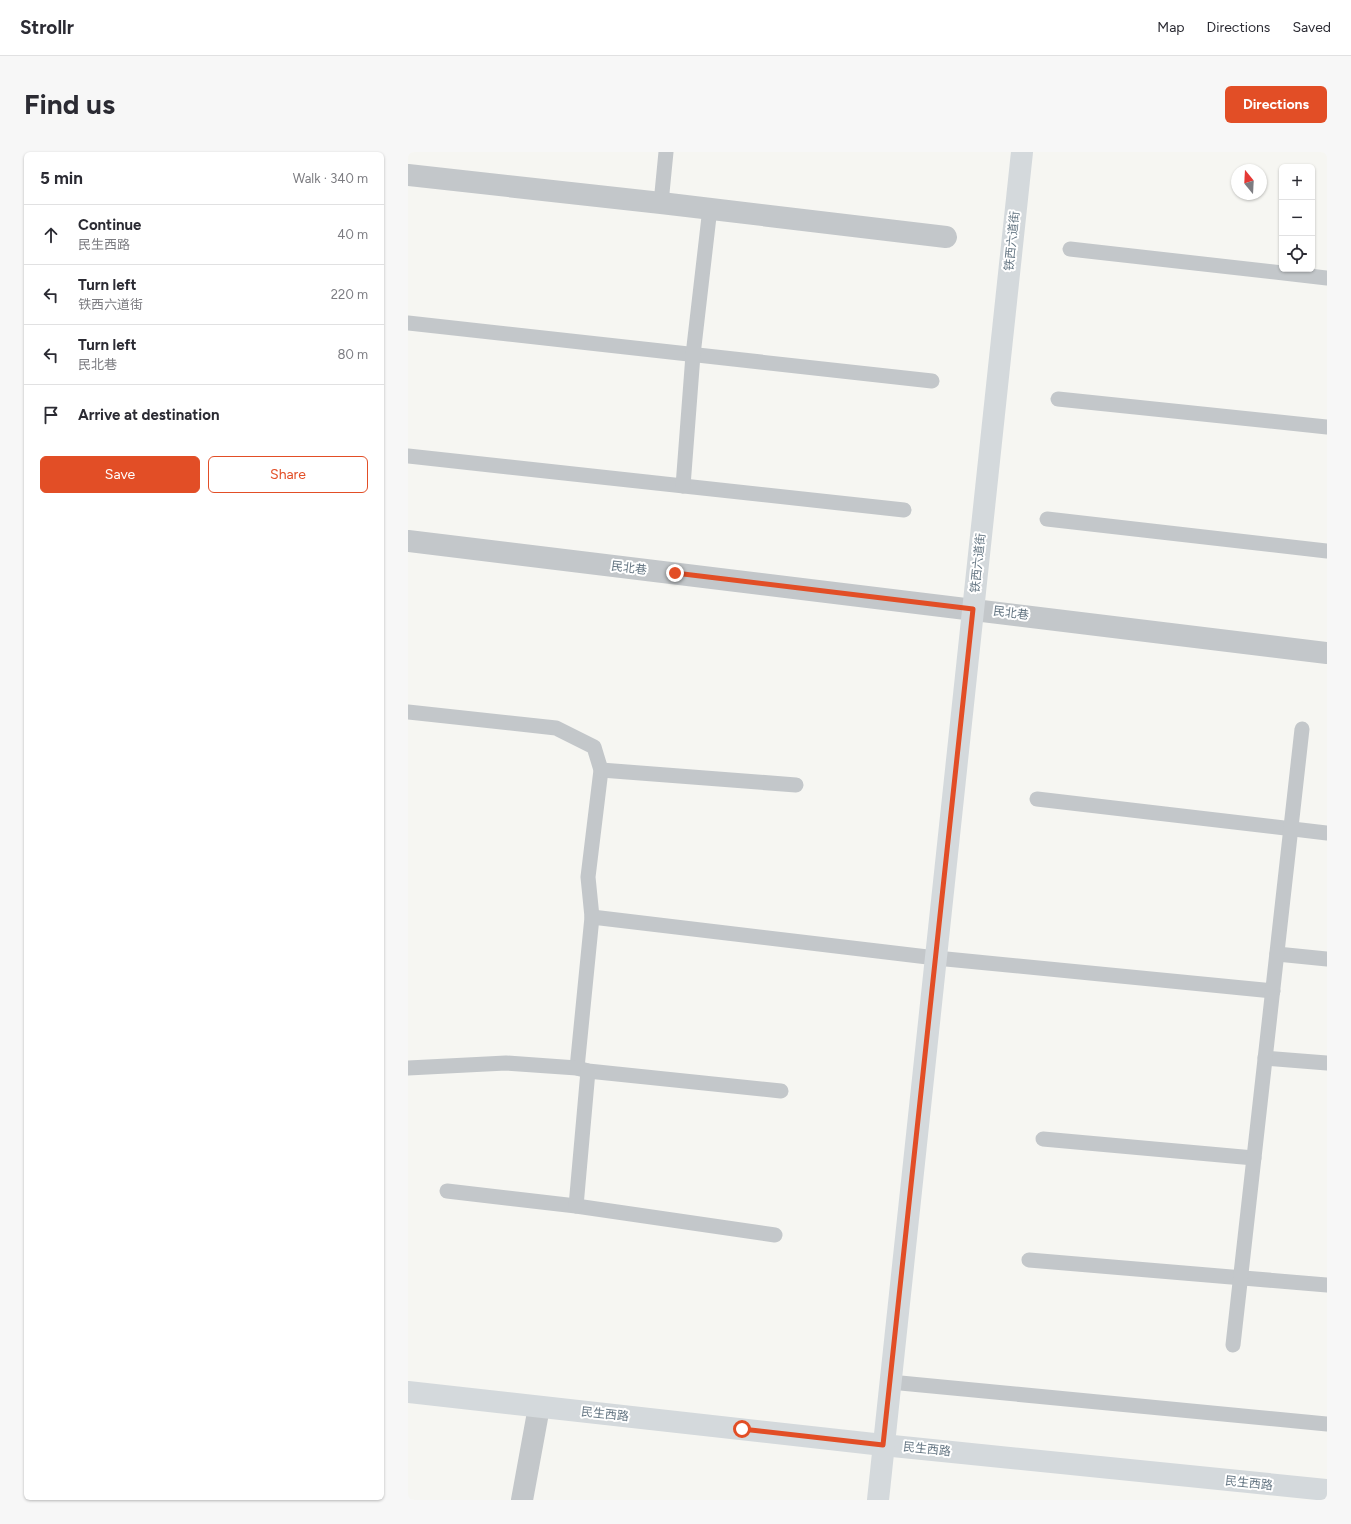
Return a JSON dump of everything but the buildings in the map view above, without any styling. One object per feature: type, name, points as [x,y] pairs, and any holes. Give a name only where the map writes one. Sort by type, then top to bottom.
[{"type":"main road","name":"铁西六道街","points":[[878,1500],[1022,152]]},
{"type":"main road","name":"民生西路","points":[[408,1392],[1313,1493]]},
{"type":"street","points":[[408,175],[661,202],[946,237]]},
{"type":"street","name":"民北巷","points":[[408,541],[1327,653]]},
{"type":"street","points":[[522,1500],[539,1407]]},
{"type":"lane","points":[[661,202],[666,152]]},
{"type":"lane","points":[[683,486],[693,355],[710,208]]},
{"type":"lane","points":[[1070,249],[1327,278]]},
{"type":"lane","points":[[408,323],[932,381]]},
{"type":"lane","points":[[1058,399],[1327,427]]},
{"type":"lane","points":[[408,456],[904,510]]},
{"type":"lane","points":[[1047,518],[1327,551]]},
{"type":"lane","points":[[408,712],[556,728],[594,747],[601,770],[588,877],[592,917],[582,1069],[576,1206]]},
{"type":"lane","points":[[1233,1345],[1302,729]]},
{"type":"lane","points":[[601,770],[796,785]]},
{"type":"lane","points":[[1037,799],[1327,833]]},
{"type":"lane","points":[[592,917],[936,958],[1273,991]]},
{"type":"lane","points":[[1277,954],[1327,959]]},
{"type":"lane","points":[[1266,1058],[1327,1063]]},
{"type":"lane","points":[[408,1068],[506,1063],[582,1069],[780,1091]]},
{"type":"lane","points":[[1043,1139],[1254,1158]]},
{"type":"lane","points":[[447,1191],[576,1206],[776,1236]]},
{"type":"lane","points":[[1029,1260],[1327,1285]]},
{"type":"lane","points":[[890,1382],[1327,1424]]},
{"type":"route","points":[[675,573],[973,609],[883,1445],[742,1429]]}]
